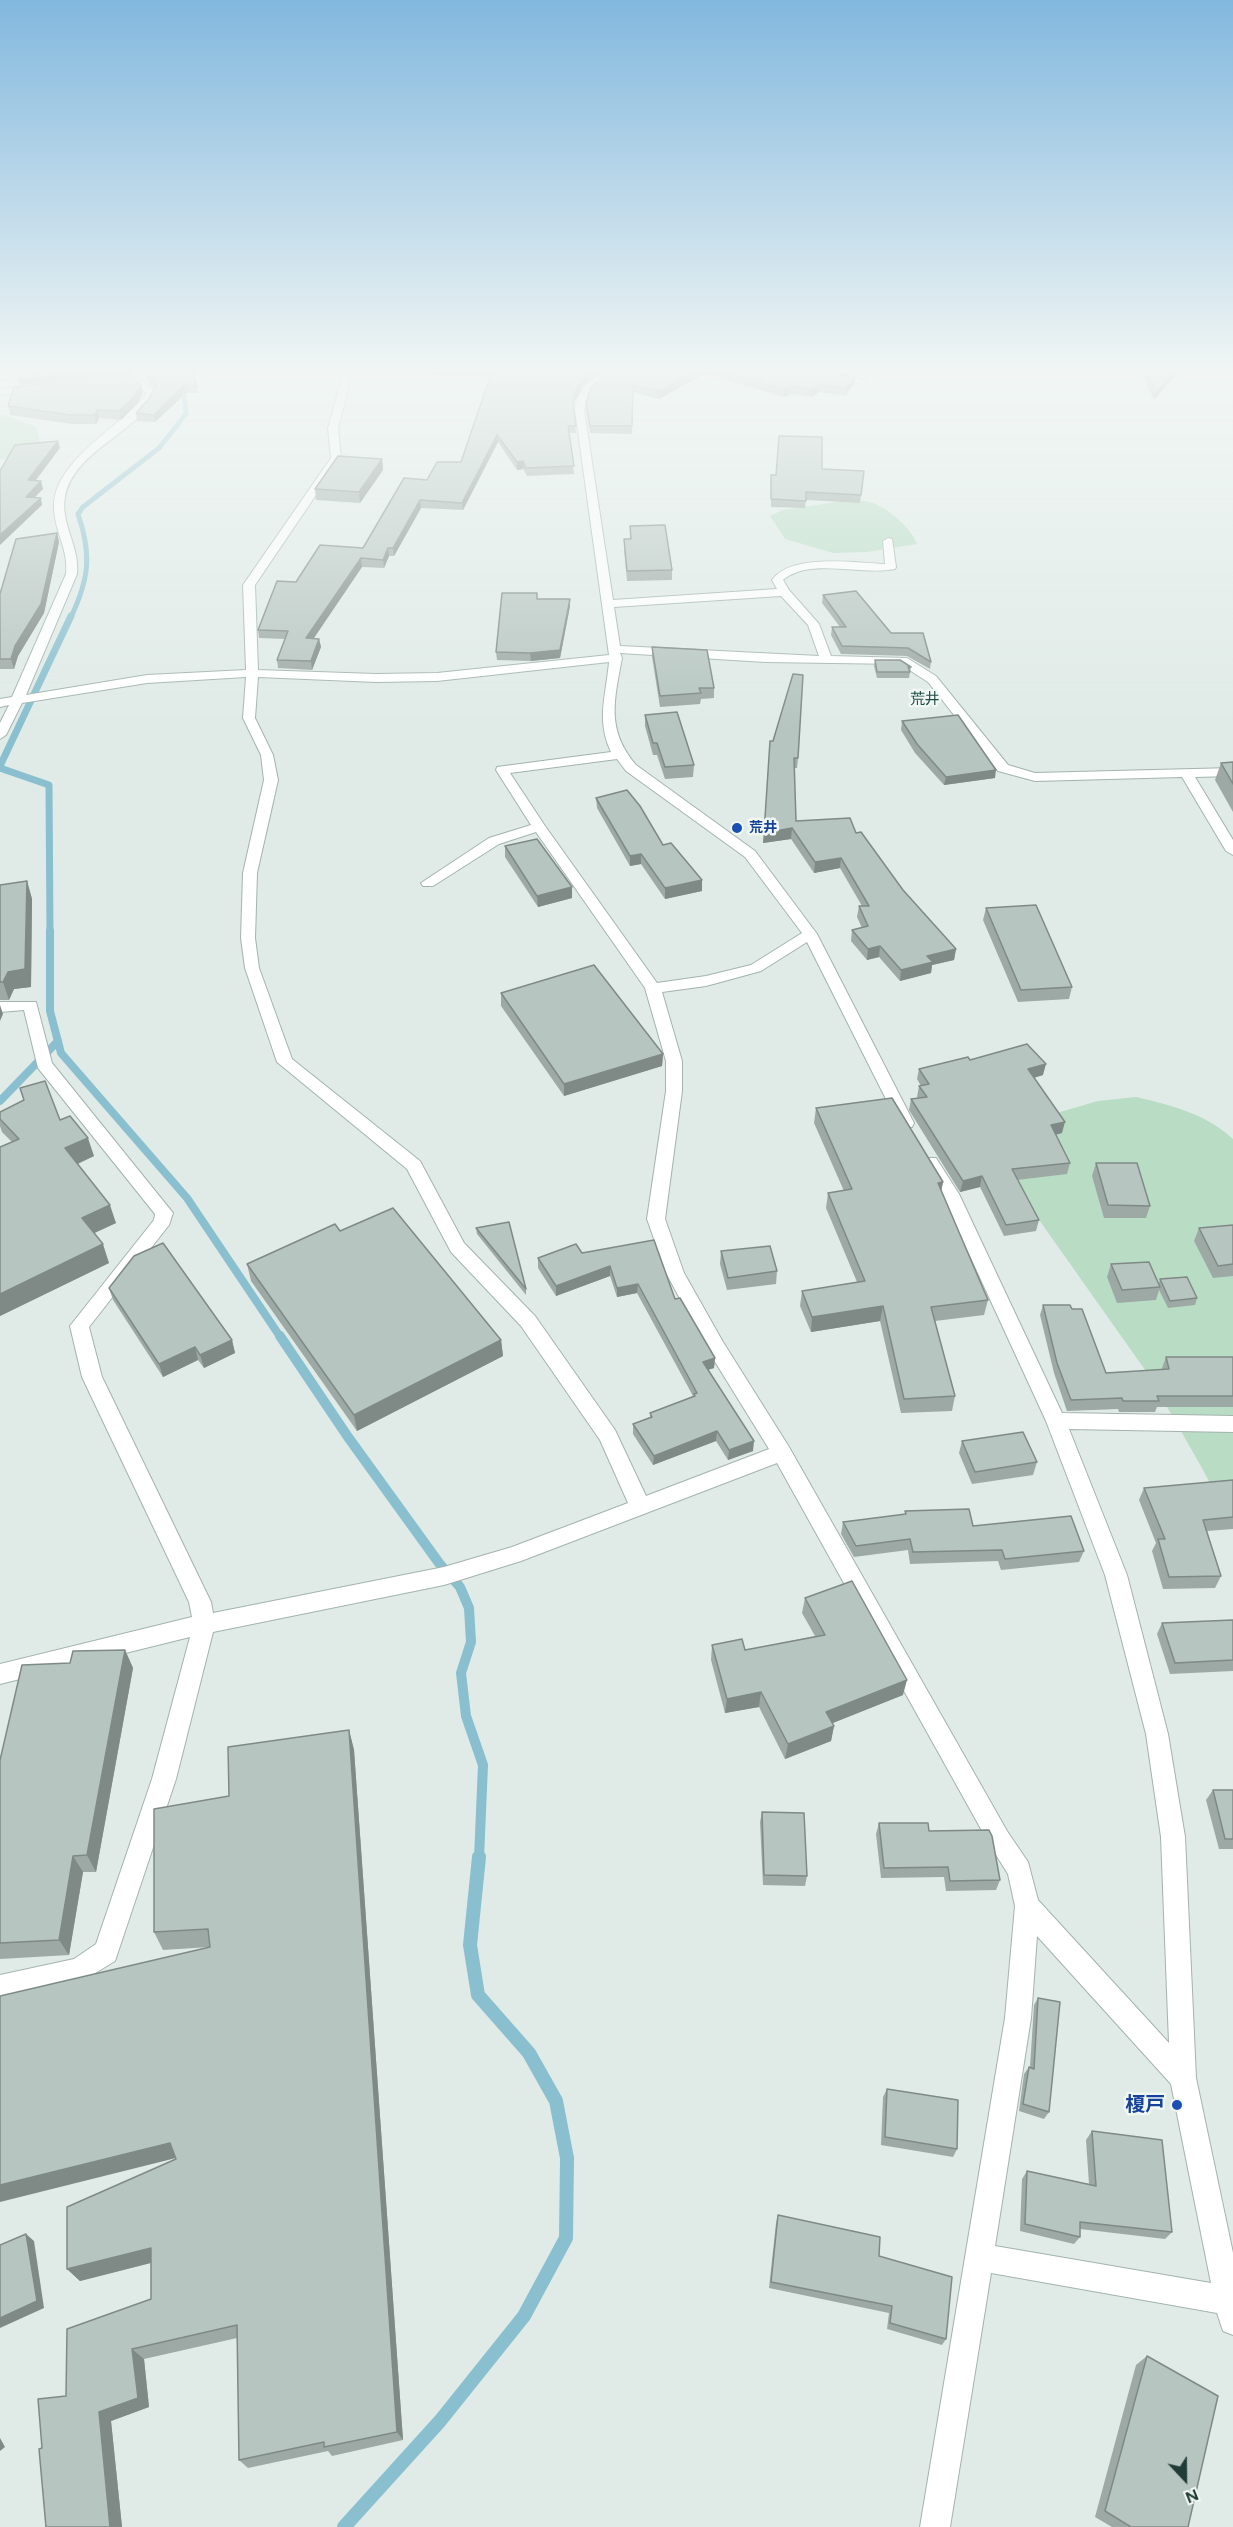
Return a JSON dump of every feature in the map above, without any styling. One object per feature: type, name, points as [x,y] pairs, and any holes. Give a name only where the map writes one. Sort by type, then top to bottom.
[{"type":"street","points":[[0,735],[19,698],[69,582],[72,557],[57,509],[62,489]]},
{"type":"street","points":[[315,489],[249,585],[252,673],[249,718],[267,755],[271,780],[250,873],[248,938],[252,968],[285,1062],[414,1165],[457,1247],[528,1321],[608,1436],[640,1506]]},
{"type":"street","points":[[590,489],[616,653],[607,720],[609,736],[618,755],[632,768],[750,854],[810,934],[898,1110],[950,1194],[1056,1421],[1116,1575],[1156,1734],[1173,1837],[1183,2078],[1232,2308],[979,2257]]},
{"type":"street","points":[[826,659],[813,624],[784,592],[777,580],[791,569],[805,566],[891,567],[888,541]]},
{"type":"street","points":[[608,604],[784,592]]},
{"type":"street","points":[[0,703],[19,698],[147,679],[252,673],[376,678],[437,677],[616,653],[903,661],[932,679],[1003,768],[1035,777],[1233,772]]},
{"type":"street","points":[[618,755],[501,770],[653,988],[674,1062],[674,1091],[656,1219],[675,1273],[782,1453],[999,1839],[1019,1870],[1027,1906],[1018,2018],[935,2527]]},
{"type":"street","points":[[1186,773],[1233,851]]},
{"type":"street","points":[[428,883],[494,841],[539,827]]},
{"type":"street","points":[[653,988],[706,981],[756,968],[810,934]]},
{"type":"street","points":[[0,1008],[31,1005],[44,1064],[164,1213],[163,1221],[79,1326],[92,1377],[200,1602],[204,1624],[164,1779],[106,1952],[79,1970],[0,1988]]},
{"type":"street","points":[[1056,1421],[1233,1424]]},
{"type":"street","points":[[0,1674],[204,1624],[444,1576],[514,1555],[782,1453]]},
{"type":"street","points":[[1027,1906],[1183,2078]]},
{"type":"green space","points":[[850,500],[868,501],[898,518],[917,544],[867,552],[833,553],[785,539],[770,516],[783,510]]},
{"type":"green space","points":[[1136,1097],[1175,1107],[1200,1117],[1223,1130],[1233,1139],[1233,1528],[1150,1377],[1013,1183],[1018,1137],[1060,1112],[1098,1101]]},
{"type":"building","points":[[0,489],[34,489],[26,497],[41,498],[0,535]]},
{"type":"building","points":[[315,489],[361,489],[359,492]]},
{"type":"building","points":[[398,489],[469,489],[462,503],[420,500],[393,548],[388,548],[383,560],[361,558],[306,638],[319,639],[311,661],[277,660],[288,631],[258,630],[277,581],[296,582],[320,545],[363,548]]},
{"type":"building","points":[[771,489],[862,489],[861,495],[806,492],[806,501],[771,499]]},
{"type":"building","points":[[665,525],[672,570],[627,571],[624,539],[631,539],[630,526]]},
{"type":"building","points":[[57,533],[41,604],[15,646],[11,659],[0,659],[0,594],[16,539]]},
{"type":"building","points":[[856,591],[891,633],[923,633],[931,662],[908,648],[842,646],[832,627],[846,627],[823,595]]},
{"type":"building","points":[[502,593],[537,593],[537,599],[570,599],[560,650],[530,653],[496,652]]},
{"type":"building","points":[[652,647],[707,650],[714,688],[699,688],[701,693],[660,696]]},
{"type":"building","points":[[875,660],[900,660],[911,667],[908,667],[910,672],[877,672]]},
{"type":"building","points":[[793,674],[803,675],[798,758],[794,758],[796,821],[850,818],[856,833],[861,832],[903,890],[956,949],[927,956],[933,962],[901,970],[880,946],[868,949],[852,930],[868,926],[859,906],[869,906],[841,858],[815,862],[792,828],[764,833],[770,741],[773,741]]},
{"type":"building","points":[[677,712],[694,765],[665,767],[657,743],[653,743],[645,715]]},
{"type":"building","points":[[958,715],[996,770],[946,777],[917,744],[902,721]]},
{"type":"building","points":[[1233,762],[1233,784],[1221,763]]},
{"type":"building","points":[[627,790],[640,806],[663,845],[671,843],[702,880],[665,888],[641,854],[630,856],[596,798]]},
{"type":"building","points":[[537,839],[572,887],[537,896],[505,846]]},
{"type":"building","points":[[27,881],[25,969],[8,972],[3,982],[0,982],[0,885]]},
{"type":"building","points":[[1036,905],[1072,987],[1021,990],[986,908]]},
{"type":"building","points":[[594,965],[663,1054],[564,1084],[501,993]]},
{"type":"building","points":[[1027,1044],[1046,1064],[1028,1069],[1065,1122],[1051,1125],[1070,1163],[1012,1169],[1039,1220],[1006,1225],[982,1176],[963,1181],[911,1099],[927,1097],[919,1086],[929,1084],[919,1069],[968,1057],[970,1060]]},
{"type":"building","points":[[45,1081],[60,1120],[70,1116],[88,1138],[65,1148],[110,1205],[82,1218],[103,1244],[0,1294],[0,1147],[19,1139],[0,1119],[0,1112],[24,1100],[20,1088]]},
{"type":"building","points":[[892,1098],[943,1182],[938,1183],[988,1300],[931,1307],[955,1396],[904,1399],[883,1306],[812,1317],[802,1291],[865,1281],[828,1193],[852,1189],[816,1108]]},
{"type":"building","points":[[1096,1163],[1137,1163],[1150,1206],[1108,1205]]},
{"type":"building","points":[[393,1208],[501,1340],[354,1415],[247,1264],[335,1224],[340,1231]]},
{"type":"building","points":[[509,1222],[526,1289],[476,1228]]},
{"type":"building","points":[[1233,1225],[1233,1264],[1218,1266],[1199,1228]]},
{"type":"building","points":[[654,1240],[675,1299],[680,1298],[715,1358],[703,1362],[754,1441],[729,1450],[717,1431],[654,1456],[633,1424],[652,1417],[650,1413],[695,1396],[694,1394],[697,1393],[638,1284],[617,1288],[610,1266],[556,1286],[538,1258],[576,1244],[582,1253]]},
{"type":"building","points":[[163,1243],[232,1340],[200,1355],[195,1347],[159,1364],[109,1288],[134,1256]]},
{"type":"building","points":[[770,1246],[777,1271],[728,1278],[721,1251]]},
{"type":"building","points":[[1149,1262],[1160,1287],[1122,1290],[1111,1264]]},
{"type":"building","points":[[1187,1277],[1197,1298],[1170,1301],[1160,1279]]},
{"type":"building","points":[[1043,1305],[1070,1305],[1072,1309],[1082,1309],[1106,1373],[1169,1369],[1166,1357],[1233,1357],[1233,1396],[1157,1396],[1159,1401],[1123,1401],[1122,1398],[1071,1400],[1057,1363]]},
{"type":"building","points":[[1023,1432],[1037,1462],[975,1472],[962,1441]]},
{"type":"building","points":[[1233,1480],[1233,1517],[1203,1520],[1221,1576],[1169,1577],[1158,1539],[1165,1539],[1144,1488]]},
{"type":"building","points":[[969,1509],[973,1526],[1071,1516],[1084,1551],[1005,1559],[1002,1550],[913,1552],[910,1539],[856,1546],[843,1522],[906,1514],[905,1511]]},
{"type":"building","points":[[852,1581],[907,1680],[826,1712],[834,1726],[788,1744],[761,1692],[727,1699],[712,1645],[742,1639],[745,1650],[825,1635],[805,1598]]},
{"type":"building","points":[[1233,1620],[1233,1660],[1175,1663],[1162,1623]]},
{"type":"building","points":[[125,1650],[87,1855],[73,1856],[59,1940],[0,1943],[0,1760],[22,1665],[70,1663],[73,1651]]},
{"type":"building","points":[[349,1730],[397,2432],[324,2447],[324,2442],[239,2460],[237,2325],[132,2349],[138,2398],[99,2412],[110,2527],[46,2527],[39,2449],[42,2448],[38,2399],[66,2396],[67,2329],[151,2299],[151,2248],[67,2269],[67,2207],[176,2159],[170,2143],[0,2185],[0,1996],[210,1947],[208,1929],[154,1932],[154,1809],[229,1796],[228,1747]]},
{"type":"building","points":[[1213,1790],[1233,1790],[1233,1839],[1225,1839]]},
{"type":"building","points":[[762,1812],[804,1813],[807,1876],[764,1875]]},
{"type":"building","points":[[879,1823],[928,1823],[929,1831],[989,1830],[1000,1880],[950,1881],[948,1867],[884,1868]]},
{"type":"building","points":[[1038,1998],[1060,2002],[1049,2112],[1023,2104],[1029,2067],[1034,2069]]},
{"type":"building","points":[[887,2089],[958,2100],[957,2149],[885,2137]]},
{"type":"building","points":[[1092,2131],[1162,2140],[1172,2232],[1080,2222],[1080,2237],[1025,2224],[1027,2171],[1096,2186]]},
{"type":"building","points":[[778,2215],[880,2237],[879,2256],[952,2277],[946,2339],[890,2323],[892,2306],[771,2282]]},
{"type":"building","points":[[26,2234],[37,2301],[0,2318],[0,2245]]},
{"type":"building","points":[[1147,2356],[1218,2396],[1188,2527],[1131,2527],[1105,2511]]},
{"type":"waterway","points":[[71,617],[82,591],[87,555],[78,514],[83,507],[106,489]]},
{"type":"waterway","points":[[0,766],[71,616]]},
{"type":"waterway","points":[[0,768],[49,785],[50,933]]},
{"type":"waterway","points":[[50,933],[50,1011],[58,1041]]},
{"type":"waterway","points":[[0,1101],[58,1041]]},
{"type":"waterway","points":[[58,1041],[61,1053],[187,1198],[281,1338]]},
{"type":"waterway","points":[[280,1336],[348,1437],[439,1563],[460,1587],[469,1608],[471,1642],[461,1673],[466,1716],[483,1765],[479,1858]]},
{"type":"waterway","points":[[344,2527],[440,2421],[524,2316],[566,2238],[567,2158],[556,2101],[529,2053],[478,1995],[470,1945],[479,1857]]},
{"type":"place","name":"荒井","points":[[737,828]]},
{"type":"place","name":"榎戸","points":[[1177,2105]]},
{"type":"district","name":"荒井","points":[[925,700]]}]
